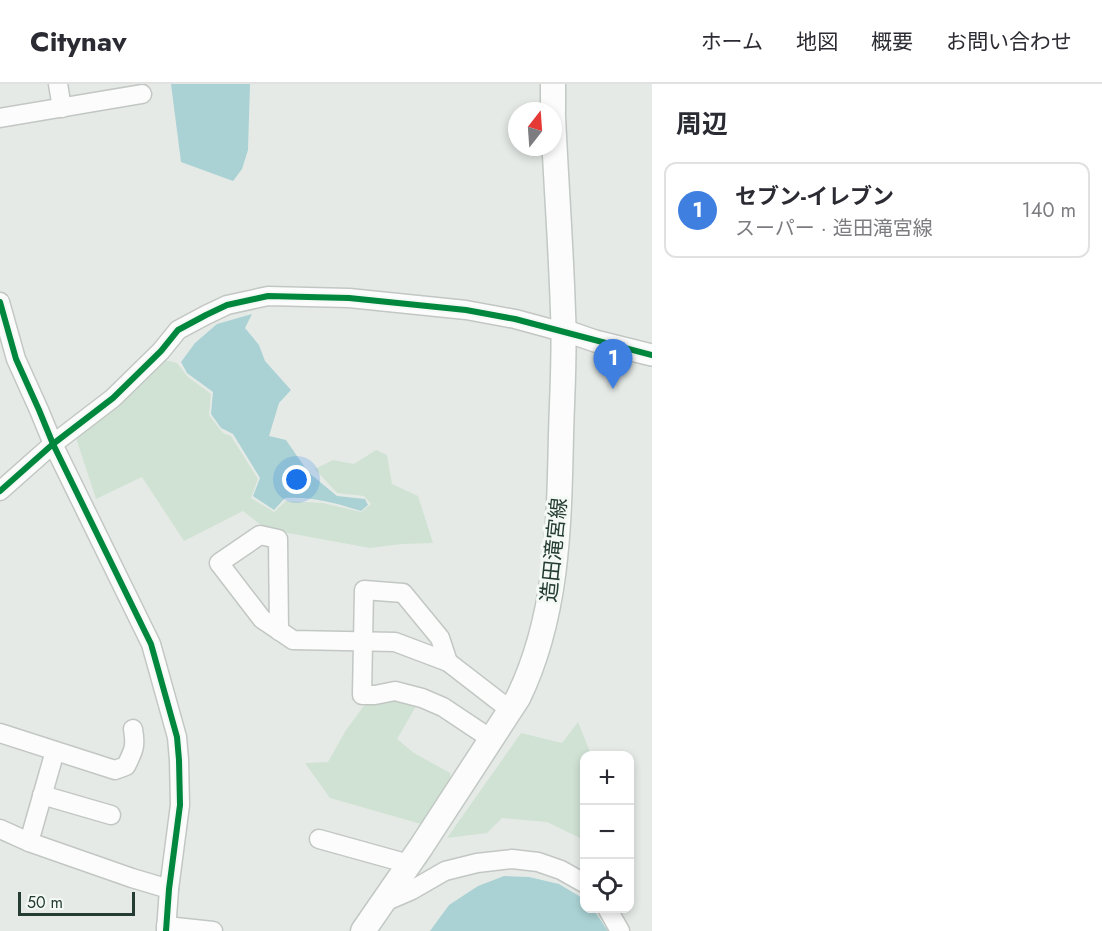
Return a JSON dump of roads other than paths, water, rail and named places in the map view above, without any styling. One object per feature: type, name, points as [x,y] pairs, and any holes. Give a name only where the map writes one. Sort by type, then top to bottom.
[{"type":"main road","points":[[553,84],[553,102]]},
{"type":"main road","name":"造田滝宮線","points":[[363,931],[518,698],[529,675],[546,618],[560,518],[563,332],[555,156]]},
{"type":"street","points":[[58,84],[62,108]]},
{"type":"street","points":[[0,118],[142,94]]},
{"type":"street","points":[[0,491],[53,444],[113,398],[161,351],[178,330],[227,305],[268,296],[349,298],[466,310],[515,319],[652,355]]},
{"type":"street","points":[[0,303],[16,359],[53,444],[151,644],[177,737],[180,805],[166,929],[213,931]]},
{"type":"street","points":[[279,631],[278,539],[260,535],[219,562],[262,619],[279,631],[293,640],[395,642],[448,662],[510,710]]},
{"type":"street","points":[[448,662],[440,638],[403,593],[364,590],[362,695],[395,692],[422,698],[443,707],[491,739]]},
{"type":"street","points":[[0,733],[115,770],[126,765],[130,758],[135,744],[133,729]]},
{"type":"street","points":[[29,842],[53,758]]},
{"type":"street","points":[[42,795],[111,816]]},
{"type":"street","points":[[0,830],[132,878],[169,888]]},
{"type":"street","points":[[318,839],[409,864]]},
{"type":"street","points":[[382,903],[412,890],[445,871],[477,863],[512,859],[538,862],[561,870],[580,880]]},
{"type":"street","points":[[609,913],[620,931]]},
{"type":"water","points":[[171,84],[250,84],[248,150],[242,169],[233,181],[181,162]]},
{"type":"water","points":[[252,314],[245,328],[259,345],[265,361],[291,390],[279,403],[269,436],[286,440],[308,472],[337,496],[365,499],[368,505],[361,511],[304,498],[285,498],[274,510],[253,496],[260,478],[233,434],[221,428],[211,414],[213,392],[187,373],[181,362],[195,343],[217,324]]},
{"type":"water","points":[[504,876],[529,877],[559,884],[580,897],[580,913],[596,913],[608,931],[430,931],[449,905],[478,886]]},
{"type":"place","name":"セブン-イレブン","points":[[613,389]]}]
